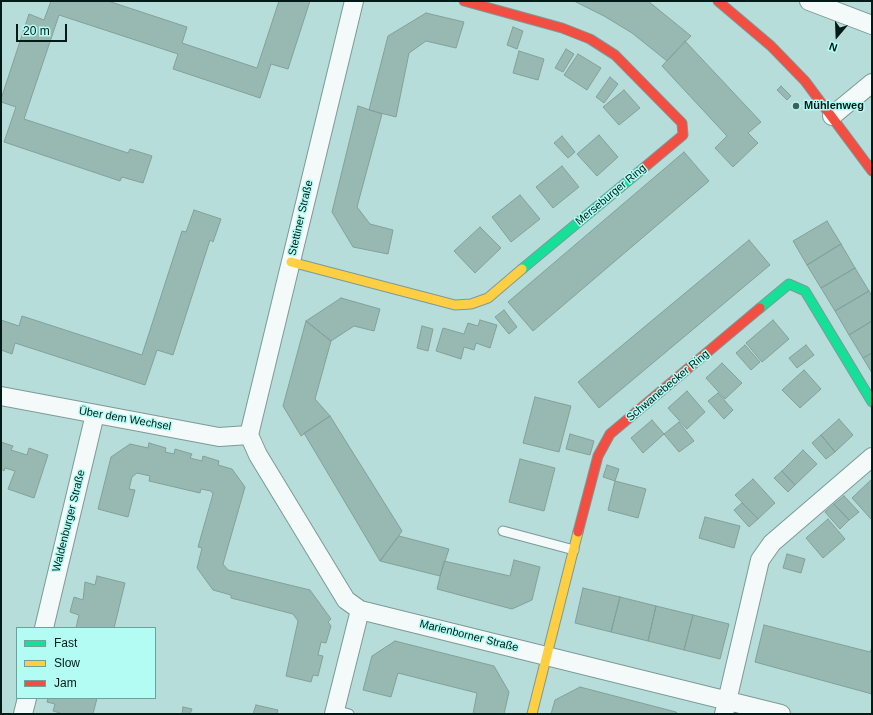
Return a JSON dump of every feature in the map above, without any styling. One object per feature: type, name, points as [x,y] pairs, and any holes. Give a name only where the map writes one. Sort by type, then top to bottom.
[{"type":"street","name":"Stettiner Straße","points":[[249,435],[354,1]]},
{"type":"street","name":"Merseburger Ring","points":[[291,262],[455,304],[471,304],[488,298],[683,135],[682,122],[615,55],[590,40],[562,28],[464,1]]},
{"type":"street","points":[[718,1],[771,46],[805,81],[872,171]]},
{"type":"street","points":[[809,1],[872,25]]},
{"type":"street","points":[[832,116],[872,83]]},
{"type":"street","name":"Schwanebecker Ring","points":[[532,714],[598,456],[610,434],[789,284],[805,291],[872,402]]},
{"type":"street","name":"Über dem Wechsel","points":[[1,396],[219,437],[249,435]]},
{"type":"street","name":"Waldenburger Straße","points":[[44,627],[95,414]]},
{"type":"street","name":"Marienborner Straße","points":[[249,435],[258,455],[346,600],[360,610],[547,655],[726,707],[781,714]]},
{"type":"street","points":[[726,707],[760,560],[772,543],[872,457]]},
{"type":"street","points":[[339,713],[360,610]]},
{"type":"street","points":[[23,714],[27,699]]},
{"type":"lane","points":[[503,531],[574,550]]},
{"type":"building","points":[[51,1],[108,1],[187,27],[182,43],[257,68],[279,1],[310,1],[288,69],[271,64],[260,98],[173,69],[178,54],[59,15],[24,119],[128,153],[130,149],[152,156],[143,183],[122,177],[120,181],[4,142],[16,107],[1,102],[1,99],[29,14],[44,20]]},
{"type":"building","points":[[574,1],[648,1],[691,36],[667,61],[632,33],[604,16]]},
{"type":"building","points":[[426,13],[464,22],[456,48],[426,41],[409,53],[396,117],[369,110],[388,36]]},
{"type":"building","points":[[513,27],[523,31],[517,49],[507,45]]},
{"type":"building","points":[[685,41],[761,122],[748,133],[758,143],[733,167],[715,148],[727,136],[662,66]]},
{"type":"building","points":[[566,49],[574,54],[563,72],[555,68]]},
{"type":"building","points":[[519,51],[544,59],[538,80],[513,73]]},
{"type":"building","points":[[578,54],[601,68],[587,90],[564,75]]},
{"type":"building","points":[[610,77],[618,84],[604,103],[596,97]]},
{"type":"building","points":[[781,86],[791,96],[787,100],[777,90]]},
{"type":"building","points":[[624,90],[640,108],[619,125],[603,107]]},
{"type":"building","points":[[358,106],[382,114],[357,207],[370,224],[393,230],[388,254],[353,247],[332,212]]},
{"type":"building","points":[[599,135],[618,157],[597,176],[577,154]]},
{"type":"building","points":[[562,136],[575,152],[568,158],[554,143]]},
{"type":"building","points":[[684,152],[709,181],[533,331],[508,302]]},
{"type":"building","points":[[562,166],[579,187],[553,208],[536,187]]},
{"type":"building","points":[[520,195],[540,219],[511,242],[492,217]]},
{"type":"building","points":[[194,210],[221,219],[213,242],[210,240],[173,355],[157,350],[145,385],[15,343],[12,354],[1,350],[1,320],[19,326],[22,316],[142,355],[182,231],[186,232]]},
{"type":"building","points":[[827,221],[841,244],[807,265],[793,241]]},
{"type":"building","points":[[480,227],[501,248],[475,273],[454,251]]},
{"type":"building","points":[[749,240],[770,265],[599,408],[578,382]]},
{"type":"building","points":[[841,244],[855,268],[821,288],[807,265]]},
{"type":"building","points":[[855,268],[869,291],[835,311],[821,288]]},
{"type":"building","points":[[869,291],[872,296],[872,321],[849,335],[835,311]]},
{"type":"building","points":[[341,298],[380,309],[374,331],[354,326],[331,341],[306,321]]},
{"type":"building","points":[[504,310],[517,327],[509,334],[495,317]]},
{"type":"building","points":[[480,320],[497,325],[490,348],[476,343],[474,350],[464,347],[461,359],[436,351],[443,328],[464,334],[468,323],[478,326]]},
{"type":"building","points":[[773,320],[789,339],[762,362],[746,343]]},
{"type":"building","points":[[306,321],[331,341],[315,399],[330,416],[301,436],[283,406]]},
{"type":"building","points":[[872,321],[872,353],[863,358],[849,335]]},
{"type":"building","points":[[422,326],[433,329],[428,351],[417,348]]},
{"type":"building","points":[[745,345],[760,362],[751,370],[736,353]]},
{"type":"building","points":[[806,345],[814,355],[797,368],[789,358]]},
{"type":"building","points":[[872,353],[872,373],[863,358]]},
{"type":"building","points":[[722,363],[742,383],[725,399],[706,378]]},
{"type":"building","points":[[804,370],[821,389],[800,408],[782,390]]},
{"type":"building","points":[[687,391],[705,412],[687,429],[668,408]]},
{"type":"building","points":[[718,393],[733,410],[724,419],[708,401]]},
{"type":"building","points":[[535,397],[571,406],[559,452],[523,443]]},
{"type":"building","points":[[330,416],[402,531],[380,561],[304,433]]},
{"type":"building","points":[[839,419],[853,435],[835,452],[821,435]]},
{"type":"building","points":[[652,420],[664,434],[643,453],[631,438]]},
{"type":"building","points":[[679,422],[694,441],[679,452],[664,434]]},
{"type":"building","points":[[570,434],[594,441],[590,455],[566,449]]},
{"type":"building","points":[[821,435],[835,452],[826,459],[812,443]]},
{"type":"building","points":[[1,442],[13,446],[11,450],[27,455],[29,448],[48,455],[34,498],[8,489],[15,471],[5,468],[4,471],[1,469]]},
{"type":"building","points":[[149,443],[166,448],[165,452],[174,454],[175,449],[192,454],[190,458],[202,461],[203,456],[219,461],[218,465],[232,469],[245,487],[223,564],[228,570],[310,590],[331,619],[328,622],[331,626],[326,643],[321,642],[318,655],[323,656],[318,676],[313,675],[311,682],[286,676],[298,621],[293,614],[231,598],[231,595],[213,590],[197,568],[202,548],[198,547],[213,494],[211,491],[201,489],[200,493],[149,481],[150,476],[137,473],[132,477],[129,489],[135,490],[128,517],[98,509],[111,457],[130,444],[148,448]]},
{"type":"building","points":[[803,450],[817,464],[795,485],[782,471]]},
{"type":"building","points":[[520,459],[555,468],[544,511],[509,502]]},
{"type":"building","points":[[607,465],[619,469],[615,481],[603,477]]},
{"type":"building","points":[[782,471],[795,485],[788,492],[774,478]]},
{"type":"building","points":[[753,479],[775,503],[758,519],[735,495]]},
{"type":"building","points":[[872,479],[872,518],[871,519],[852,498]]},
{"type":"building","points":[[615,481],[646,489],[638,518],[608,510]]},
{"type":"building","points":[[844,496],[859,512],[849,520],[834,504]]},
{"type":"building","points":[[742,503],[758,519],[749,527],[734,510]]},
{"type":"building","points":[[834,504],[849,520],[840,529],[825,512]]},
{"type":"building","points":[[705,517],[740,526],[734,548],[699,538]]},
{"type":"building","points":[[828,519],[845,539],[823,558],[806,538]]},
{"type":"building","points":[[399,536],[449,549],[440,576],[380,561]]},
{"type":"building","points":[[787,554],[805,559],[801,573],[783,568]]},
{"type":"building","points":[[514,560],[540,567],[532,600],[512,609],[437,589],[444,561],[510,576]]},
{"type":"building","points":[[97,576],[125,583],[114,627],[76,627],[79,615],[70,612],[74,597],[83,600],[85,582],[95,585]]},
{"type":"building","points":[[583,588],[620,597],[611,632],[575,623]]},
{"type":"building","points":[[620,597],[656,606],[648,641],[611,632]]},
{"type":"building","points":[[656,606],[693,615],[684,650],[648,641]]},
{"type":"building","points":[[693,615],[729,624],[720,659],[684,650]]},
{"type":"building","points":[[764,625],[870,652],[872,648],[872,694],[755,662]]},
{"type":"building","points":[[395,641],[494,666],[509,692],[504,714],[473,714],[477,693],[398,673],[391,697],[363,690],[372,656]]},
{"type":"building","points":[[580,687],[676,712],[678,714],[551,714],[555,700]]},
{"type":"building","points":[[48,699],[97,699],[93,714],[63,714],[53,711],[55,704],[47,702]]},
{"type":"building","points":[[256,705],[278,710],[277,714],[253,714]]},
{"type":"building","points":[[183,707],[192,709],[190,714],[182,714]]},
{"type":"traffic: fast","points":[[522,269],[646,166]]},
{"type":"traffic: fast","points":[[760,308],[789,284],[805,291],[872,402]]},
{"type":"traffic: slow","points":[[291,262],[455,305],[471,304],[488,298],[522,269]]},
{"type":"traffic: slow","points":[[532,714],[578,532]]},
{"type":"traffic: jam","points":[[464,1],[562,28],[590,39],[615,55],[682,123],[683,135],[646,166]]},
{"type":"traffic: jam","points":[[718,1],[771,46],[805,81],[872,171]]},
{"type":"traffic: jam","points":[[578,532],[598,456],[610,434],[760,308]]},
{"type":"place","name":"Mühlenweg","points":[[796,106]]}]
